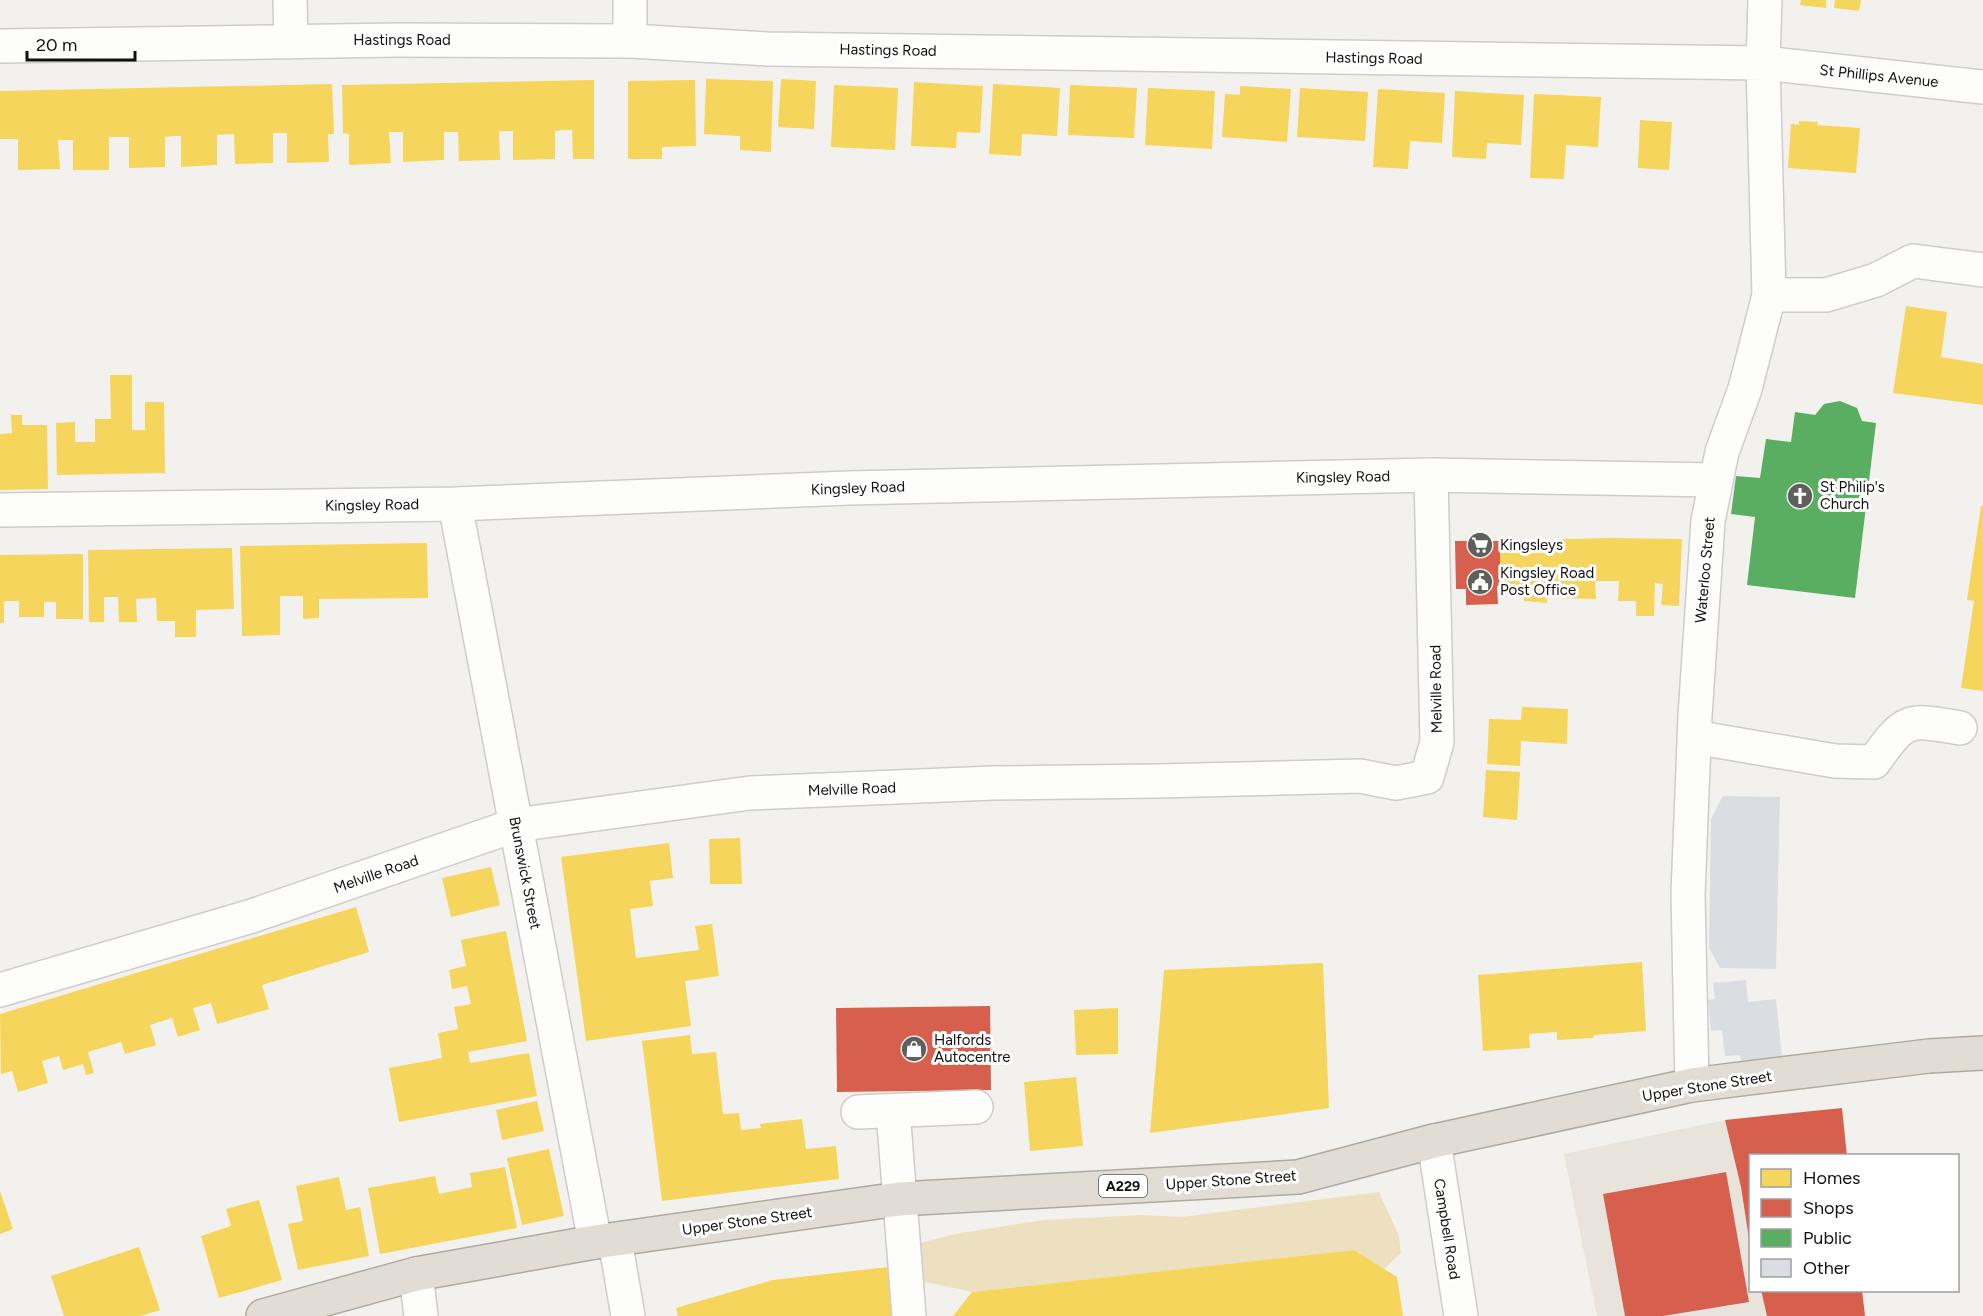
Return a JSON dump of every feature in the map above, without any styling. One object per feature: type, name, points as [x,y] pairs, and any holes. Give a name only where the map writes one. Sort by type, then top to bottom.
[{"type":"highway","name":"Upper Stone Street","points":[[263,1316],[416,1274],[605,1241],[899,1199],[1298,1177],[1434,1141],[1692,1085],[1929,1056],[1983,1053]]},
{"type":"street","points":[[290,0],[291,42]]},
{"type":"street","points":[[630,0],[630,41]]},
{"type":"street","name":"Waterloo Street","points":[[1692,1085],[1688,894],[1694,737],[1708,521],[1722,452],[1745,389],[1769,295],[1769,64],[1765,0]]},
{"type":"street","name":"Hastings Road","points":[[0,46],[397,40],[630,41],[766,49],[1769,64]]},
{"type":"street","name":"St Phillips Avenue","points":[[1769,64],[1983,87]]},
{"type":"street","points":[[1769,295],[1826,295],[1876,280],[1913,261],[1983,270]]},
{"type":"street","name":"Kingsley Road","points":[[0,510],[455,504],[849,488],[1431,475],[1715,480]]},
{"type":"street","name":"Melville Road","points":[[0,990],[252,916],[516,825],[750,793],[993,783],[1158,782],[1360,776],[1396,783],[1427,777],[1437,742],[1431,475]]},
{"type":"street","name":"Brunswick Street","points":[[455,504],[516,825],[605,1241],[628,1316]]},
{"type":"street","points":[[1694,737],[1835,760],[1874,762],[1900,728],[1916,722],[1960,728]]},
{"type":"street","points":[[858,1112],[976,1107]]},
{"type":"street","points":[[893,1111],[909,1316]]},
{"type":"street","name":"Campbell Road","points":[[1434,1141],[1461,1316]]},
{"type":"street","points":[[416,1274],[421,1316]]},
{"type":"shaded area","points":[[1725,1120],[1741,1187],[1749,1238],[1749,1292],[1761,1292],[1767,1316],[1597,1316],[1564,1154]]},
{"type":"shaded area","points":[[1379,1192],[1399,1236],[1401,1253],[1384,1269],[1354,1250],[972,1292],[921,1281],[916,1244],[955,1234],[1044,1220],[1142,1215],[1182,1217]]},
{"type":"building: Homes","points":[[1801,0],[1826,0],[1826,8],[1800,5]]},
{"type":"building: Homes","points":[[1835,0],[1861,0],[1859,11],[1834,8]]},
{"type":"building: Homes","points":[[706,79],[773,81],[771,152],[740,150],[740,136],[704,134]]},
{"type":"building: Homes","points":[[781,79],[816,81],[814,129],[778,127]]},
{"type":"building: Homes","points":[[594,80],[594,159],[573,159],[572,130],[563,130],[555,131],[555,159],[513,160],[513,131],[499,131],[500,160],[459,161],[458,132],[444,132],[444,160],[403,162],[403,132],[389,132],[391,163],[349,165],[349,134],[343,133],[342,85]]},
{"type":"building: Homes","points":[[695,80],[696,146],[662,147],[662,159],[628,159],[628,81]]},
{"type":"building: Homes","points":[[914,82],[983,86],[980,133],[957,132],[956,148],[911,146]]},
{"type":"building: Homes","points":[[332,84],[334,134],[328,134],[329,162],[287,163],[287,133],[273,133],[273,163],[235,164],[234,134],[217,135],[217,165],[181,167],[181,136],[173,136],[165,137],[165,167],[129,168],[129,137],[109,137],[109,170],[73,170],[73,140],[58,140],[60,169],[18,170],[18,139],[0,139],[0,91]]},
{"type":"building: Homes","points":[[993,84],[1060,88],[1057,136],[1022,134],[1021,156],[989,154]]},
{"type":"building: Homes","points":[[834,85],[898,88],[895,150],[831,147]]},
{"type":"building: Homes","points":[[1070,85],[1137,88],[1134,138],[1068,135]]},
{"type":"building: Homes","points":[[1240,86],[1291,89],[1287,142],[1222,137],[1225,94],[1240,95]]},
{"type":"building: Homes","points":[[1148,88],[1215,91],[1212,149],[1145,145]]},
{"type":"building: Homes","points":[[1300,88],[1368,92],[1365,141],[1297,137]]},
{"type":"building: Homes","points":[[1378,89],[1445,93],[1442,143],[1410,141],[1408,169],[1373,167]]},
{"type":"building: Homes","points":[[1455,91],[1524,95],[1521,145],[1487,143],[1486,159],[1452,157]]},
{"type":"building: Homes","points":[[1534,94],[1601,97],[1598,147],[1566,145],[1564,179],[1530,178]]},
{"type":"building: Homes","points":[[1640,120],[1672,122],[1669,170],[1638,168]]},
{"type":"building: Homes","points":[[1799,121],[1818,122],[1817,125],[1860,128],[1856,173],[1788,168],[1791,124],[1799,125]]},
{"type":"building: Homes","points":[[1906,306],[1947,312],[1941,357],[1983,364],[1983,405],[1893,393]]},
{"type":"building: Homes","points":[[110,375],[132,375],[132,430],[145,430],[145,402],[164,402],[165,473],[57,475],[56,423],[75,422],[75,442],[95,442],[95,419],[111,419]]},
{"type":"building: Homes","points":[[11,415],[22,415],[22,425],[47,425],[48,489],[0,490],[0,434],[12,433]]},
{"type":"building: Homes","points":[[1981,506],[1983,506],[1983,691],[1961,688],[1974,601],[1967,600]]},
{"type":"building: Homes","points":[[1608,538],[1682,539],[1679,606],[1661,605],[1663,584],[1655,583],[1654,616],[1636,616],[1636,601],[1618,601],[1619,581],[1595,581],[1596,599],[1561,598],[1561,583],[1546,583],[1547,603],[1524,601],[1524,587],[1500,587],[1500,541]]},
{"type":"building: Homes","points":[[427,543],[428,598],[319,599],[319,618],[303,619],[303,596],[280,596],[280,635],[242,636],[240,546]]},
{"type":"building: Homes","points":[[232,548],[234,609],[196,610],[196,637],[175,637],[175,621],[157,621],[156,598],[136,599],[137,622],[119,622],[118,597],[104,597],[104,622],[89,622],[88,550]]},
{"type":"building: Homes","points":[[83,554],[83,619],[56,619],[56,602],[44,602],[44,617],[19,617],[19,601],[4,601],[4,623],[0,623],[0,555]]},
{"type":"building: Homes","points":[[1522,707],[1568,709],[1567,744],[1521,741],[1520,766],[1487,764],[1489,719],[1521,720]]},
{"type":"building: Homes","points":[[1486,770],[1520,772],[1517,820],[1483,817]]},
{"type":"building: Homes","points":[[740,838],[742,884],[710,884],[709,839]]},
{"type":"building: Homes","points":[[669,843],[673,878],[650,881],[653,906],[630,909],[636,958],[699,950],[695,926],[712,924],[719,976],[685,981],[691,1026],[586,1041],[561,857]]},
{"type":"building: Homes","points":[[491,867],[500,905],[451,917],[442,878]]},
{"type":"building: Homes","points":[[356,907],[369,952],[262,985],[269,1009],[217,1024],[211,1003],[193,1008],[200,1030],[178,1037],[172,1018],[150,1025],[156,1045],[125,1054],[121,1042],[88,1052],[94,1073],[86,1075],[83,1064],[63,1070],[59,1056],[42,1061],[48,1083],[18,1092],[12,1071],[1,1074],[0,1014]]},
{"type":"building: Homes","points":[[506,931],[527,1041],[468,1052],[470,1063],[529,1053],[537,1096],[399,1122],[389,1068],[442,1058],[438,1033],[458,1029],[454,1007],[471,1004],[467,986],[452,989],[449,970],[466,966],[461,940]]},
{"type":"building: Homes","points":[[1642,962],[1646,1031],[1557,1040],[1557,1032],[1529,1034],[1530,1048],[1483,1051],[1478,975]]},
{"type":"building: Homes","points":[[1323,963],[1329,1108],[1150,1133],[1164,970]]},
{"type":"building: Homes","points":[[1118,1008],[1118,1054],[1076,1055],[1074,1010]]},
{"type":"building: Homes","points":[[690,1035],[692,1054],[716,1052],[723,1114],[739,1113],[741,1130],[761,1128],[760,1124],[802,1119],[806,1149],[836,1146],[839,1179],[662,1201],[642,1041]]},
{"type":"building: Homes","points":[[1076,1077],[1083,1146],[1030,1151],[1024,1082]]},
{"type":"building: Homes","points":[[537,1101],[544,1131],[502,1140],[496,1110]]},
{"type":"building: Homes","points":[[549,1149],[564,1216],[522,1225],[507,1158]]},
{"type":"building: Homes","points":[[505,1167],[517,1228],[380,1254],[368,1188],[435,1176],[439,1194],[472,1187],[470,1173]]},
{"type":"building: Homes","points":[[339,1177],[346,1210],[360,1207],[369,1256],[298,1270],[288,1224],[303,1221],[296,1186]]},
{"type":"building: Homes","points":[[0,1191],[13,1229],[0,1234]]},
{"type":"building: Homes","points":[[259,1200],[282,1280],[219,1298],[201,1236],[231,1226],[226,1209]]},
{"type":"building: Homes","points":[[139,1247],[160,1310],[141,1316],[64,1316],[51,1276]]},
{"type":"building: Homes","points":[[1354,1250],[1397,1277],[1403,1316],[953,1316],[972,1292]]},
{"type":"building: Homes","points":[[897,1266],[901,1316],[678,1316],[676,1308],[773,1280]]},
{"type":"building: Shops","points":[[1455,541],[1500,541],[1498,604],[1466,605],[1466,589],[1456,589]]},
{"type":"building: Shops","name":"Halfords Autocentre","points":[[990,1006],[991,1090],[837,1092],[836,1008]]},
{"type":"building: Shops","points":[[1842,1108],[1847,1154],[1749,1154],[1749,1239],[1741,1187],[1725,1120]]},
{"type":"building: Shops","points":[[1726,1172],[1749,1302],[1663,1316],[1625,1316],[1603,1194]]},
{"type":"building: Shops","points":[[1761,1292],[1862,1292],[1865,1316],[1767,1316]]},
{"type":"building: Public","name":"St Philip's Church","points":[[1840,401],[1857,408],[1862,421],[1876,423],[1855,598],[1747,585],[1755,517],[1731,514],[1736,476],[1760,478],[1766,439],[1791,442],[1795,412],[1815,415],[1824,404]]},
{"type":"building: Other","points":[[1723,796],[1780,797],[1776,969],[1720,968],[1709,948],[1711,819]]},
{"type":"building: Other","points":[[1746,980],[1748,1002],[1776,999],[1782,1058],[1741,1061],[1740,1055],[1725,1056],[1722,1030],[1711,1031],[1708,1000],[1715,999],[1713,983]]},
{"type":"place","name":"St Philip's Church","points":[[1800,496]]},
{"type":"place","name":"Kingsleys","points":[[1480,545]]},
{"type":"place","name":"Kingsley Road Post Office","points":[[1480,582]]},
{"type":"place","name":"Halfords Autocentre","points":[[914,1049]]}]
